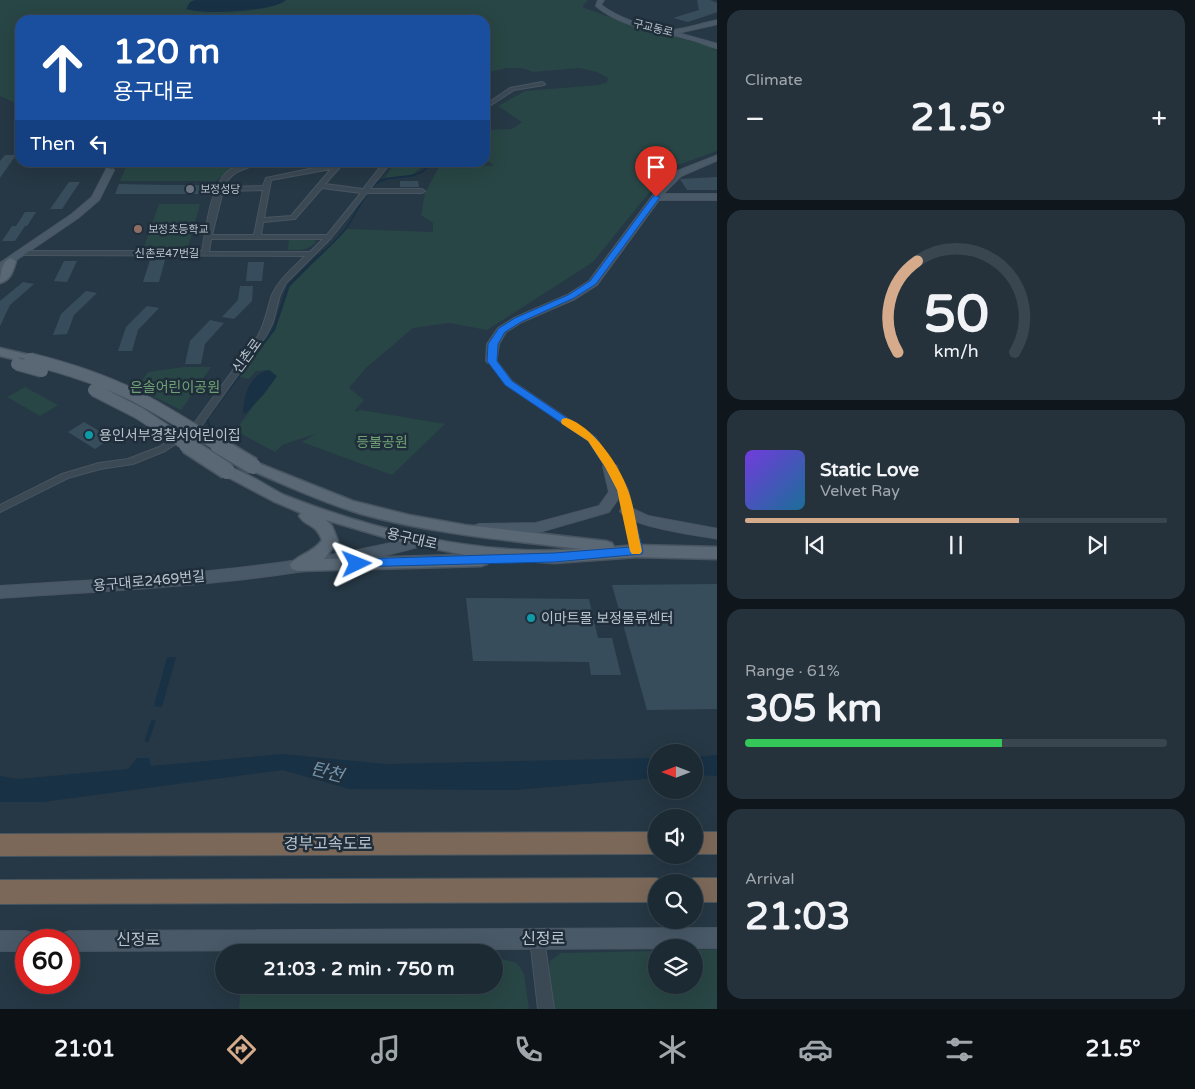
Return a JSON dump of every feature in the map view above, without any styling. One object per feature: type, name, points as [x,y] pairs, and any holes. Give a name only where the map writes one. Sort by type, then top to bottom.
[{"type":"highway","name":"경부고속도로","points":[[0,845],[648,843]]},
{"type":"highway","points":[[703,843],[717,843]]},
{"type":"highway","points":[[0,892],[648,890]]},
{"type":"highway","points":[[703,890],[717,890]]},
{"type":"main road","points":[[0,267],[11,261]]},
{"type":"main road","points":[[0,274],[11,261]]},
{"type":"main road","points":[[0,280],[7,274],[11,261]]},
{"type":"main road","name":"용구대로","points":[[0,352],[59,366],[146,402],[253,466],[329,498],[381,514],[470,530],[637,551]]},
{"type":"main road","name":"용구대로","points":[[0,360],[58,375],[96,390],[139,413],[227,471],[278,498],[336,519],[420,541],[478,552],[554,557],[637,551],[717,553]]},
{"type":"main road","points":[[278,498],[324,526],[330,540],[321,553],[298,565]]},
{"type":"main road","points":[[420,541],[455,536],[566,541]]},
{"type":"main road","points":[[420,541],[454,541],[498,546],[637,551]]},
{"type":"main road","points":[[298,565],[554,557]]},
{"type":"street","name":"구교동로","points":[[601,0],[598,5],[609,14],[626,21],[672,32],[717,47]]},
{"type":"street","points":[[672,32],[716,23]]},
{"type":"street","points":[[490,104],[512,89],[542,84]]},
{"type":"street","points":[[637,551],[623,490],[592,439],[508,383],[492,361],[493,344],[502,330],[518,320],[571,297],[593,283],[656,197],[678,174],[717,156]]},
{"type":"street","points":[[11,261],[75,216],[96,198],[108,167]]},
{"type":"street","points":[[205,253],[220,189],[226,176],[240,167]]},
{"type":"street","points":[[257,237],[268,179],[325,167]]},
{"type":"street","points":[[260,220],[293,218],[337,167]]},
{"type":"street","name":"신촌로","points":[[0,509],[65,476],[99,466],[130,462],[162,449],[196,427],[262,336],[269,322],[276,295],[284,282],[329,237],[384,167]]},
{"type":"street","points":[[322,186],[364,191],[422,191]]},
{"type":"street","points":[[220,189],[266,188]]},
{"type":"street","points":[[656,197],[717,197]]},
{"type":"street","points":[[209,237],[329,237]]},
{"type":"street","name":"신촌로47번길","points":[[23,253],[312,254]]},
{"type":"street","points":[[470,530],[536,528],[604,509],[616,492],[610,466]]},
{"type":"street","points":[[627,511],[644,520],[717,534]]},
{"type":"street","name":"용구대로2469번길","points":[[0,592],[120,584],[298,565],[362,556],[420,541]]},
{"type":"street","name":"신정로","points":[[80,941],[717,938]]},
{"type":"street","points":[[537,939],[546,1009]]},
{"type":"street","points":[[0,941],[15,941]]},
{"type":"green space","name":"등불공원","points":[[0,0],[588,0],[582,7],[636,27],[706,45],[717,51],[717,151],[669,168],[593,262],[487,330],[449,323],[413,328],[366,368],[349,388],[364,400],[355,410],[356,412],[361,410],[445,424],[392,475],[302,442],[315,434],[282,445],[275,452],[236,431],[245,416],[276,376],[269,370],[256,371],[249,379],[240,377],[275,330],[290,286],[347,229],[433,232],[433,223],[421,215],[425,193],[439,167],[494,166],[490,163],[490,130],[512,129],[522,122],[498,106],[525,91],[599,85],[607,82],[608,78],[597,72],[579,68],[533,72],[522,68],[507,68],[490,72],[490,15],[15,15],[15,103],[0,96]]},
{"type":"green space","points":[[126,167],[236,167],[216,181],[120,181]]},
{"type":"green space","points":[[392,167],[422,167],[411,176],[384,179]]},
{"type":"green space","points":[[159,204],[200,204],[188,247],[144,247]]},
{"type":"green space","points":[[289,239],[314,240],[316,242],[299,250],[288,250]]},
{"type":"green space","name":"은솔어린이공원","points":[[184,367],[211,367],[181,410],[137,388],[148,372]]},
{"type":"green space","points":[[25,387],[58,405],[40,416],[7,397]]},
{"type":"green space","points":[[717,949],[717,1009],[553,1009],[548,974],[550,961],[561,953],[648,951],[648,994],[703,994],[703,950]]},
{"type":"green space","points":[[503,959],[517,963],[524,974],[529,1009],[239,1009],[240,994],[503,994]]},
{"type":"water","points":[[195,0],[286,0],[279,4],[253,10],[207,12],[186,9],[190,2]]},
{"type":"water","points":[[269,370],[277,376],[264,394],[246,413],[243,413],[246,393],[252,381]]},
{"type":"water","points":[[167,657],[176,657],[162,707],[154,706]]},
{"type":"water","name":"탄천","points":[[282,754],[386,764],[648,758],[648,779],[514,790],[349,789],[283,770],[43,802],[0,802],[0,776],[18,779],[128,769],[137,758],[149,758],[151,766]]},
{"type":"water","points":[[717,755],[717,776],[703,775],[703,756]]},
{"type":"building","points":[[697,0],[710,0],[717,3],[717,12],[688,22],[673,18],[699,10]]},
{"type":"building","points":[[5,155],[15,155],[0,178],[0,161]]},
{"type":"building","points":[[717,177],[717,190],[687,190],[680,179]]},
{"type":"building","points":[[400,181],[418,181],[419,187],[400,187]]},
{"type":"building","points":[[69,182],[80,182],[62,209],[50,209]]},
{"type":"building","points":[[119,184],[216,185],[212,194],[115,194]]},
{"type":"building","points":[[25,212],[36,212],[27,226],[16,226]]},
{"type":"building","points":[[12,226],[25,226],[15,241],[2,241]]},
{"type":"building","points":[[150,260],[165,260],[159,282],[143,282]]},
{"type":"building","points":[[64,261],[77,261],[67,282],[54,281]]},
{"type":"building","points":[[248,262],[264,262],[262,281],[246,281]]},
{"type":"building","points":[[23,282],[34,284],[10,305],[0,326],[0,301]]},
{"type":"building","points":[[240,286],[253,286],[252,301],[234,319],[222,317],[238,300]]},
{"type":"building","points":[[86,291],[97,293],[74,315],[67,334],[53,335],[61,314]]},
{"type":"building","points":[[147,306],[159,308],[138,330],[132,351],[118,351],[126,327]]},
{"type":"building","points":[[210,320],[224,323],[205,344],[201,364],[185,364],[190,341]]},
{"type":"building","name":"용인서부경찰서어린이집","points":[[84,422],[111,438],[95,449],[68,432]]},
{"type":"building","points":[[717,584],[717,709],[647,710],[612,585]]},
{"type":"building","name":"이마트몰 보정물류센터","points":[[466,598],[589,599],[598,638],[612,638],[621,675],[591,675],[589,662],[473,661]]},
{"type":"waterway","points":[[317,258],[344,231],[366,194],[374,185],[386,179],[415,175],[428,167]]},
{"type":"waterway","points":[[222,439],[209,425],[207,418],[274,329],[288,286],[318,256]]},
{"type":"waterway","points":[[147,740],[153,722]]},
{"type":"slow traffic","points":[[566,422],[592,439],[610,466],[623,490],[636,551]]},
{"type":"place","name":"보정성당","points":[[190,189]]},
{"type":"place","name":"보정초등학교","points":[[138,229]]},
{"type":"place","name":"용인서부경찰서어린이집","points":[[89,435]]},
{"type":"place","name":"이마트몰 보정물류센터","points":[[531,618]]},
{"type":"route","points":[[357,564],[554,557],[637,551],[623,490],[592,439],[508,383],[492,361],[493,344],[502,330],[518,320],[571,297],[593,283],[656,197]]}]
